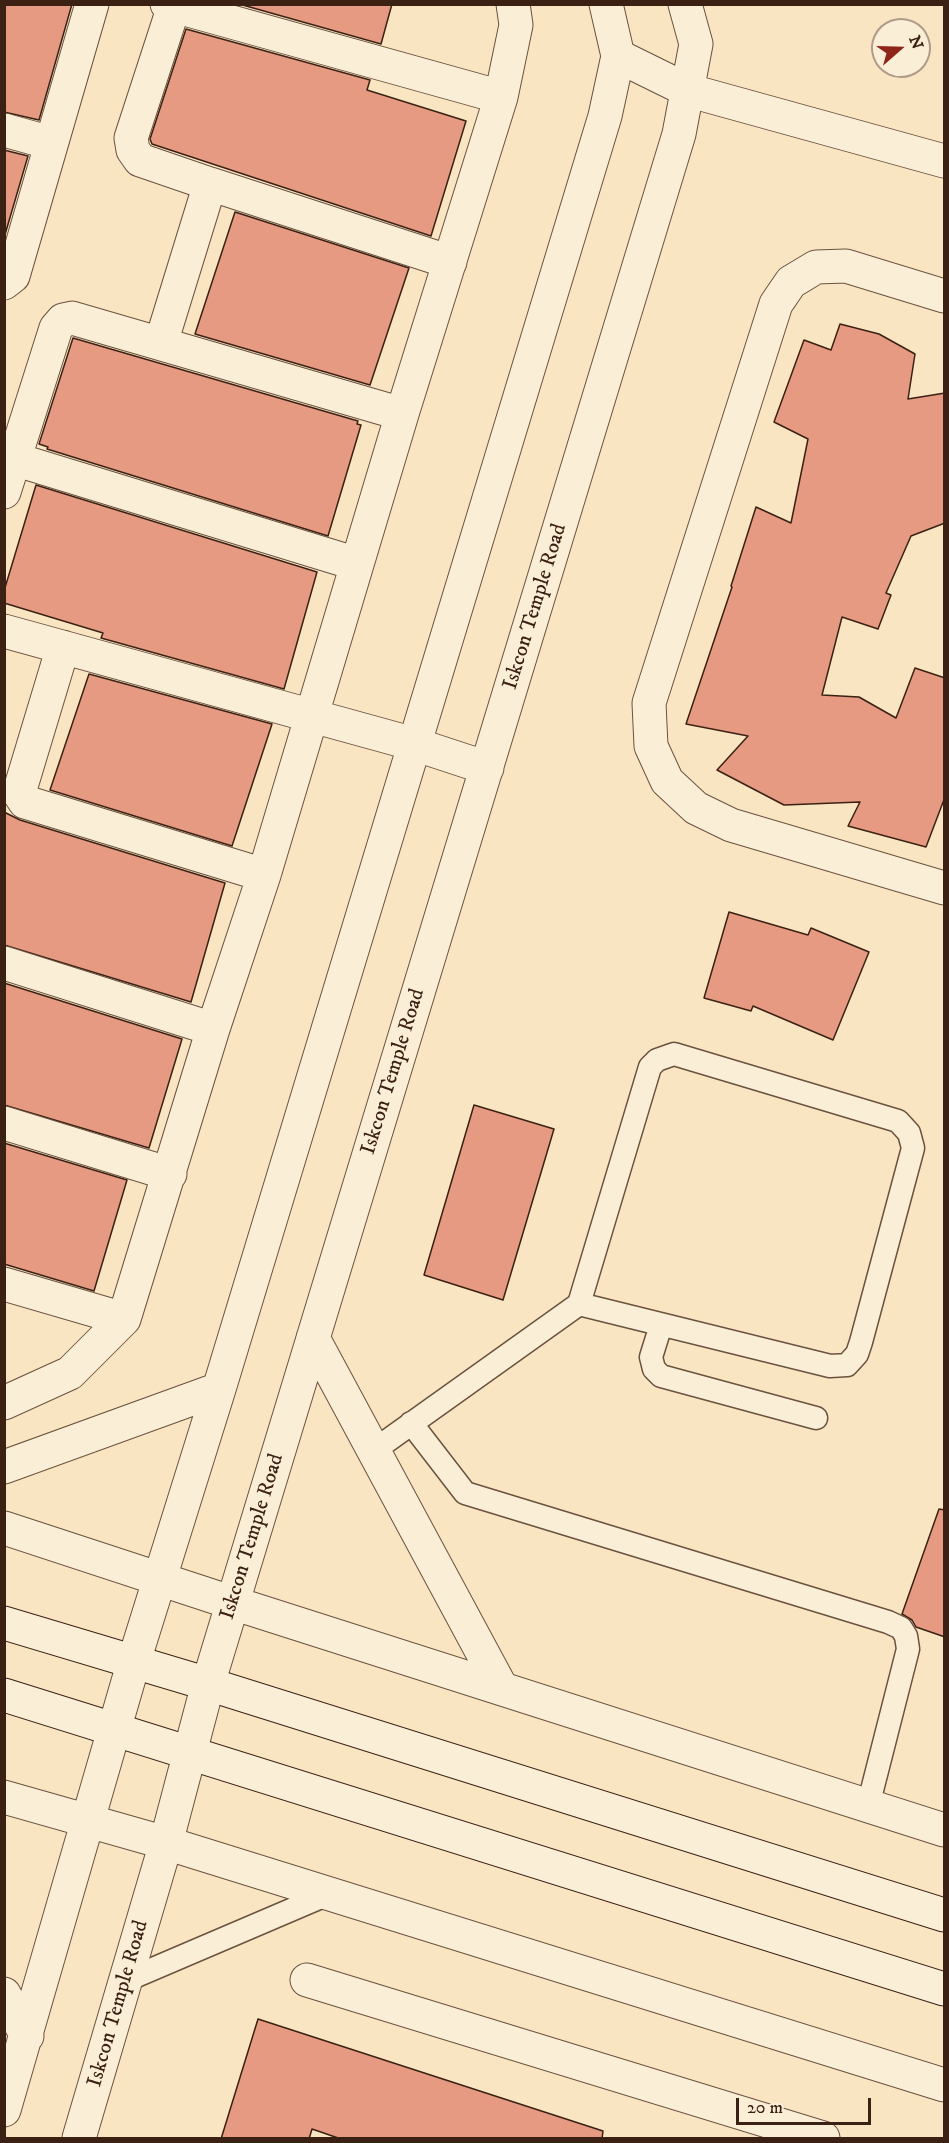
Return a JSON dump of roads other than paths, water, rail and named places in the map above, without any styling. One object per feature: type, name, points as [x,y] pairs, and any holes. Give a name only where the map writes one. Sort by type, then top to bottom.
[{"type":"street","points":[[4,283],[13,276],[92,4]]},
{"type":"street","points":[[4,1403],[70,1373],[124,1319],[213,1029],[264,875],[402,414],[501,97],[516,26],[513,4]]},
{"type":"street","points":[[4,2110],[114,1728],[219,1389],[604,116],[618,56],[606,4]]},
{"type":"street","name":"Iskcon Temple Road","points":[[79,2139],[166,1843],[208,1684],[675,145],[696,44],[686,4]]},
{"type":"street","points":[[450,262],[140,160],[133,150],[132,138],[171,5],[501,97]]},
{"type":"street","points":[[618,56],[687,90],[945,160]]},
{"type":"street","points":[[4,130],[51,144]]},
{"type":"street","points":[[161,343],[210,184]]},
{"type":"street","points":[[945,296],[846,266],[816,267],[791,282],[776,304],[649,703],[651,746],[667,781],[696,808],[731,825],[945,888]]},
{"type":"street","points":[[4,492],[56,328],[63,320],[72,318],[402,414]]},
{"type":"street","points":[[14,459],[357,564]]},
{"type":"street","points":[[4,631],[414,744],[487,768]]},
{"type":"street","points":[[63,646],[12,790],[25,802],[264,875]]},
{"type":"street","points":[[4,963],[213,1029]]},
{"type":"street","points":[[4,1123],[170,1174]]},
{"type":"street","points":[[4,1284],[124,1319]]},
{"type":"street","points":[[313,1338],[501,1689]]},
{"type":"street","points":[[4,1467],[219,1389]]},
{"type":"street","points":[[4,1528],[945,1830]]},
{"type":"street","points":[[4,1623],[208,1684],[945,1915]]},
{"type":"street","points":[[4,1695],[945,1989]]},
{"type":"street","points":[[4,1797],[166,1843],[945,2085]]},
{"type":"street","points":[[307,1980],[823,2139]]},
{"type":"street","points":[[4,1994],[27,2036]]},
{"type":"lane","points":[[373,1450],[579,1304],[650,1067],[657,1060],[674,1054],[898,1121],[909,1133],[913,1148],[895,1216],[861,1342],[857,1354],[847,1365],[830,1366],[579,1304]]},
{"type":"lane","points":[[661,1325],[651,1357],[654,1369],[661,1376],[816,1418]]},
{"type":"lane","points":[[411,1423],[465,1493],[888,1622],[901,1628],[906,1636],[908,1649],[868,1806]]},
{"type":"lane","points":[[127,1980],[326,1894]]}]
